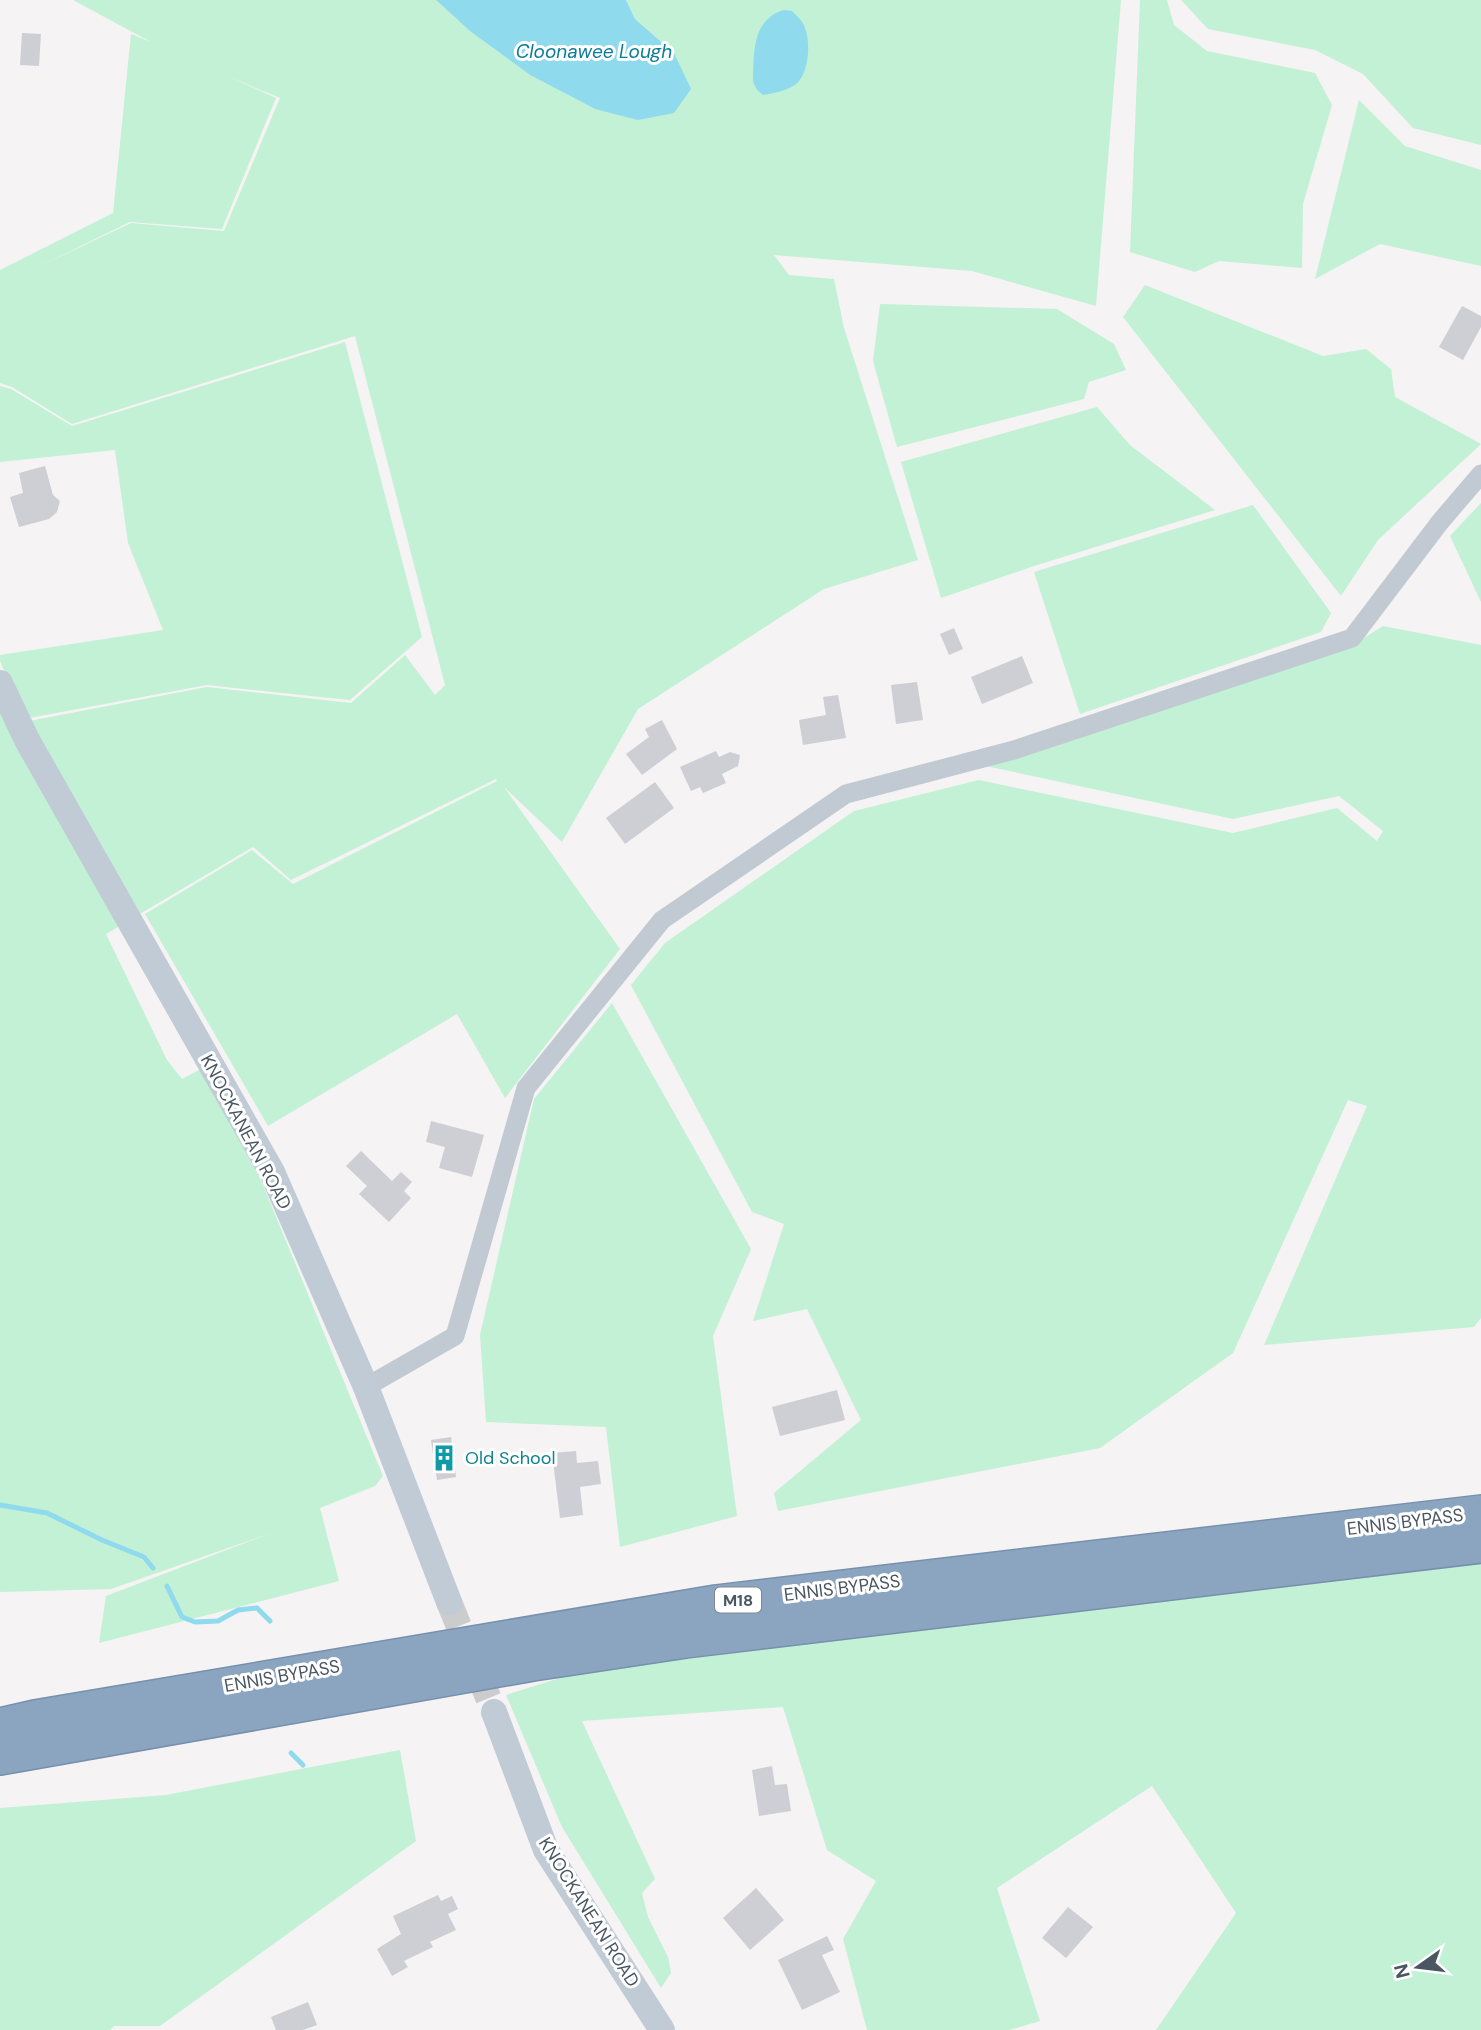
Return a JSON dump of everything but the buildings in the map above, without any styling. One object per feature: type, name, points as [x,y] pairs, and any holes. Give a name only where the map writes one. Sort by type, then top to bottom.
[{"type":"highway","name":"ENNIS BYPASS","points":[[0,1726],[716,1602],[1481,1513]]},
{"type":"highway","name":"ENNIS BYPASS","points":[[0,1757],[533,1663],[686,1640],[1481,1545]]},
{"type":"street","points":[[366,1387],[455,1336],[526,1088],[662,920],[846,794],[1014,750],[1352,638],[1440,522],[1481,474]]},
{"type":"street","name":"KNOCKANEAN ROAD","points":[[0,683],[27,740],[272,1172],[366,1387],[449,1602]]},
{"type":"street","name":"KNOCKANEAN ROAD","points":[[494,1712],[546,1850],[662,2030]]},
{"type":"green space","points":[[73,0],[436,0],[471,31],[530,75],[595,109],[674,53],[635,19],[626,0],[1121,0],[1096,306],[972,271],[774,255],[789,275],[834,279],[844,328],[918,560],[824,589],[638,709],[562,842],[504,787],[620,949],[505,1098],[457,1014],[268,1126],[145,914],[252,850],[293,884],[497,781],[496,779],[291,880],[253,847],[106,934],[167,1060],[182,1079],[201,1069],[260,1178],[383,1476],[375,1486],[320,1508],[339,1581],[99,1643],[106,1596],[271,1533],[111,1589],[0,1592],[0,708],[8,725],[207,687],[351,703],[405,655],[435,695],[445,685],[355,336],[72,424],[12,387],[0,383],[0,270],[113,213],[131,34],[151,42]],"holes":[[[227,76],[280,98],[224,231],[131,223],[36,268],[130,222],[222,229],[276,98]]]},
{"type":"green space","points":[[1140,0],[1167,0],[1174,25],[1207,51],[1315,73],[1332,105],[1303,204],[1302,268],[1219,261],[1195,272],[1130,252]]},
{"type":"green space","points":[[1181,0],[1481,0],[1481,145],[1413,128],[1363,74],[1315,50],[1208,29]]},
{"type":"green space","points":[[1359,100],[1405,146],[1481,170],[1481,266],[1380,244],[1315,279]]},
{"type":"green space","points":[[1145,285],[1323,356],[1366,349],[1391,369],[1395,397],[1481,444],[1378,540],[1341,596],[1123,317]]},
{"type":"green space","points":[[880,304],[1057,309],[1114,344],[1126,370],[1089,382],[1084,399],[897,447],[873,361]]},
{"type":"green space","points":[[345,342],[422,637],[350,700],[207,685],[24,719],[0,661],[0,655],[163,630],[128,543],[115,450],[0,462],[0,386],[11,389],[72,426]]},
{"type":"green space","points":[[1097,407],[1130,445],[1215,510],[941,598],[901,462]]},
{"type":"green space","points":[[1481,503],[1481,602],[1450,536]]},
{"type":"green space","points":[[1253,505],[1331,613],[1321,632],[1080,714],[1034,572]]},
{"type":"green space","points":[[1383,626],[1481,645],[1481,1318],[1474,1327],[1264,1345],[1367,1106],[1348,1100],[1233,1353],[1100,1448],[778,1511],[774,1493],[861,1420],[807,1309],[753,1321],[784,1224],[752,1212],[631,985],[665,943],[854,811],[979,780],[1233,833],[1337,808],[1377,841],[1383,831],[1339,796],[1233,819],[986,766],[1354,644]]},
{"type":"green space","points":[[612,1003],[751,1249],[713,1336],[737,1516],[620,1547],[606,1427],[486,1422],[480,1335],[534,1099]]},
{"type":"green space","points":[[1481,1558],[1481,2030],[1156,2030],[1236,1913],[1152,1786],[997,1888],[1040,2021],[1009,2030],[867,2030],[843,1939],[876,1881],[827,1850],[783,1707],[582,1721],[655,1879],[642,1893],[648,1917],[668,1957],[671,1973],[661,1988],[562,1827],[506,1695],[579,1672]]},
{"type":"green space","points":[[400,1750],[416,1841],[160,2026],[114,2026],[110,2030],[0,2030],[0,1808],[166,1795]]},
{"type":"water","name":"Cloonawee Lough","points":[[436,0],[626,0],[635,19],[674,53],[691,89],[674,113],[638,120],[595,109],[530,75],[470,31]]},
{"type":"water","points":[[784,10],[792,11],[804,25],[808,42],[806,67],[795,85],[763,95],[753,82],[756,39],[765,22]]},
{"type":"waterway","points":[[0,1505],[47,1513],[144,1557],[153,1568]]},
{"type":"waterway","points":[[167,1586],[182,1617],[195,1622],[218,1621],[238,1610],[257,1608],[270,1621]]},
{"type":"waterway","points":[[291,1753],[303,1765]]},
{"type":"tunnel","points":[[449,1602],[494,1712]]},
{"type":"place","name":"Old School","points":[[444,1458]]}]
